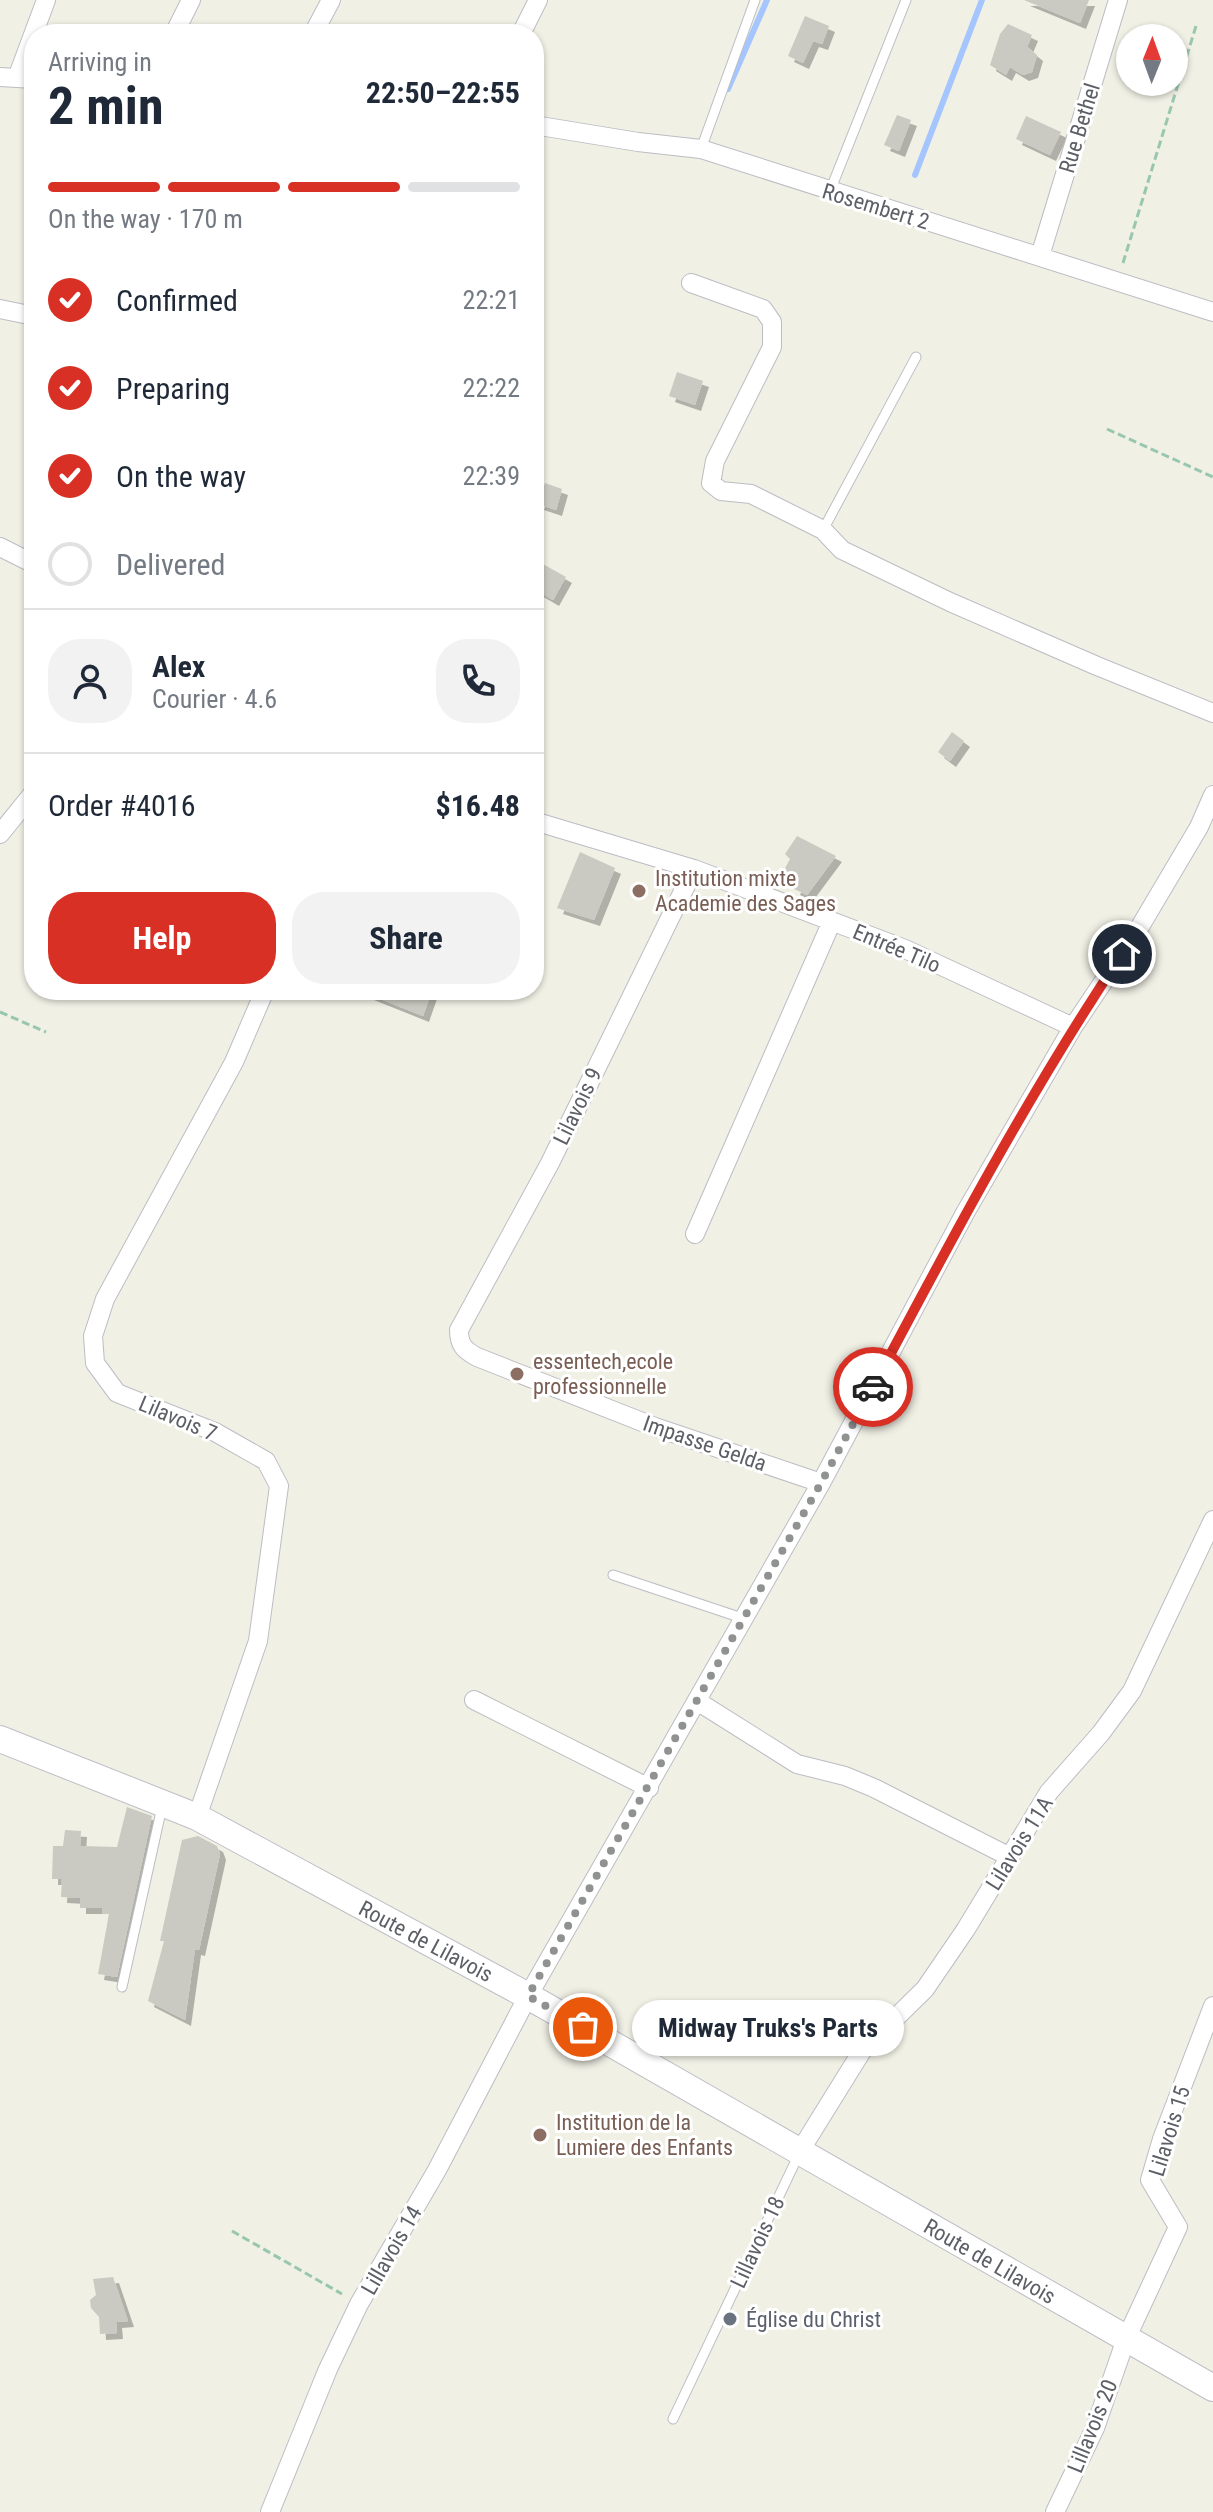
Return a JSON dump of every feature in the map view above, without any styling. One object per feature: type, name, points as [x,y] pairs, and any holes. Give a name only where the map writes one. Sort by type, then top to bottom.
[{"type":"main road","name":"Route de Lilavois","points":[[0,1739],[197,1817],[528,1996],[1213,2388]]},
{"type":"street","points":[[37,24],[46,0]]},
{"type":"street","points":[[179,24],[191,0]]},
{"type":"street","points":[[318,24],[331,0]]},
{"type":"street","points":[[526,24],[538,0]]},
{"type":"street","name":"Rue Bethel","points":[[1040,256],[1118,0]]},
{"type":"street","points":[[17,78],[24,59]]},
{"type":"street","name":"Rosembert 2","points":[[544,127],[701,149],[1213,312]]},
{"type":"street","points":[[691,283],[763,309],[772,322],[772,347],[715,461],[711,483],[721,491],[751,494],[823,530],[842,550],[950,602],[1213,713]]},
{"type":"street","points":[[0,309],[24,314]]},
{"type":"street","points":[[0,547],[24,559]]},
{"type":"street","name":"Lillavois 14","points":[[270,2512],[328,2369],[359,2304],[437,2170],[528,1996],[821,1483],[965,1213],[1073,1027],[1138,930],[1199,827],[1213,795]]},
{"type":"street","points":[[0,834],[24,804]]},
{"type":"street","name":"Entrée Tilo","points":[[544,824],[694,869],[905,949],[1073,1027]]},
{"type":"street","name":"Lilavois 9","points":[[459,1342],[459,1330],[550,1163],[694,869]]},
{"type":"street","points":[[695,1234],[832,921]]},
{"type":"street","name":"Lilavois 7","points":[[197,1817],[258,1641],[279,1486],[266,1461],[215,1432],[117,1393],[95,1363],[93,1336],[105,1299],[234,1062],[261,1000]]},
{"type":"street","name":"Impasse Gelda","points":[[459,1342],[465,1351],[477,1357],[655,1427],[821,1483]]},
{"type":"street","name":"Lilavois 11A","points":[[800,2151],[862,2051],[925,1989],[966,1929],[1049,1792],[1101,1733],[1132,1691],[1213,1520]]},
{"type":"street","points":[[474,1700],[649,1788]]},
{"type":"street","points":[[697,1701],[797,1764],[845,1776],[874,1788],[1010,1857]]},
{"type":"street","name":"Lilavois 15","points":[[1126,2339],[1178,2227],[1150,2180],[1162,2139],[1213,2006]]},
{"type":"street","name":"Lillavois 20","points":[[1055,2512],[1095,2428],[1126,2339]]},
{"type":"lane","points":[[701,149],[755,0]]},
{"type":"lane","points":[[830,191],[906,0]]},
{"type":"lane","points":[[823,530],[916,357]]},
{"type":"lane","points":[[613,1575],[742,1618]]},
{"type":"lane","points":[[122,1987],[163,1803]]},
{"type":"lane","name":"Lillavois 18","points":[[673,2419],[800,2151]]},
{"type":"path","points":[[1118,280],[1196,26]]},
{"type":"path","points":[[1107,429],[1213,477]]},
{"type":"path","points":[[0,1012],[46,1032]]},
{"type":"path","points":[[232,2231],[359,2304]]},
{"type":"building","points":[[1024,0],[1089,0],[1080,23]]},
{"type":"building","points":[[805,16],[829,26],[822,44],[813,41],[803,63],[788,56]]},
{"type":"building","points":[[1008,24],[1032,35],[1027,47],[1037,55],[1032,72],[1023,75],[1010,67],[1006,75],[990,65],[1000,34]]},
{"type":"building","points":[[897,115],[911,120],[899,151],[884,145]]},
{"type":"building","points":[[1026,116],[1061,132],[1050,155],[1016,139]]},
{"type":"building","points":[[677,372],[703,381],[695,405],[669,396]]},
{"type":"building","points":[[545,483],[562,489],[556,510],[544,506]]},
{"type":"building","points":[[544,565],[566,577],[553,600],[544,595]]},
{"type":"building","points":[[952,732],[964,741],[950,761],[938,752]]},
{"type":"building","points":[[797,836],[836,856],[807,895],[794,889],[797,882],[783,872],[790,859],[785,854]]},
{"type":"building","points":[[580,852],[615,868],[594,920],[557,908]]},
{"type":"building","points":[[383,1000],[429,1000],[423,1016]]},
{"type":"building","points":[[127,1807],[152,1816],[117,1977],[98,1974],[109,1914],[102,1913],[103,1908],[80,1908],[80,1898],[61,1897],[62,1879],[52,1879],[53,1846],[63,1846],[65,1830],[81,1831],[80,1846],[117,1847]]},
{"type":"building","points":[[198,1836],[217,1846],[220,1854],[199,1950],[195,1949],[185,2020],[148,2001],[164,1941],[160,1941],[182,1840]]},
{"type":"building","points":[[113,2277],[128,2321],[116,2322],[117,2333],[100,2334],[99,2317],[91,2308],[90,2300],[96,2295],[93,2279]]},
{"type":"waterway","points":[[728,89],[767,0]]},
{"type":"waterway","points":[[915,175],[982,0]]},
{"type":"way so far","points":[[583,2027],[528,1996],[653,1781],[873,1387]]},
{"type":"place","name":"Institution mixte Academie des Sages","points":[[639,891]]},
{"type":"place","name":"essentech,ecole professionnelle","points":[[517,1374]]},
{"type":"place","name":"Midway Truks's Parts","points":[[583,2027]]},
{"type":"place","name":"Institution de la Lumiere des Enfants","points":[[540,2135]]},
{"type":"place","name":"Église du Christ","points":[[730,2319]]},
{"type":"route","points":[[873,1387],[965,1213],[1073,1027],[1122,954]]}]
